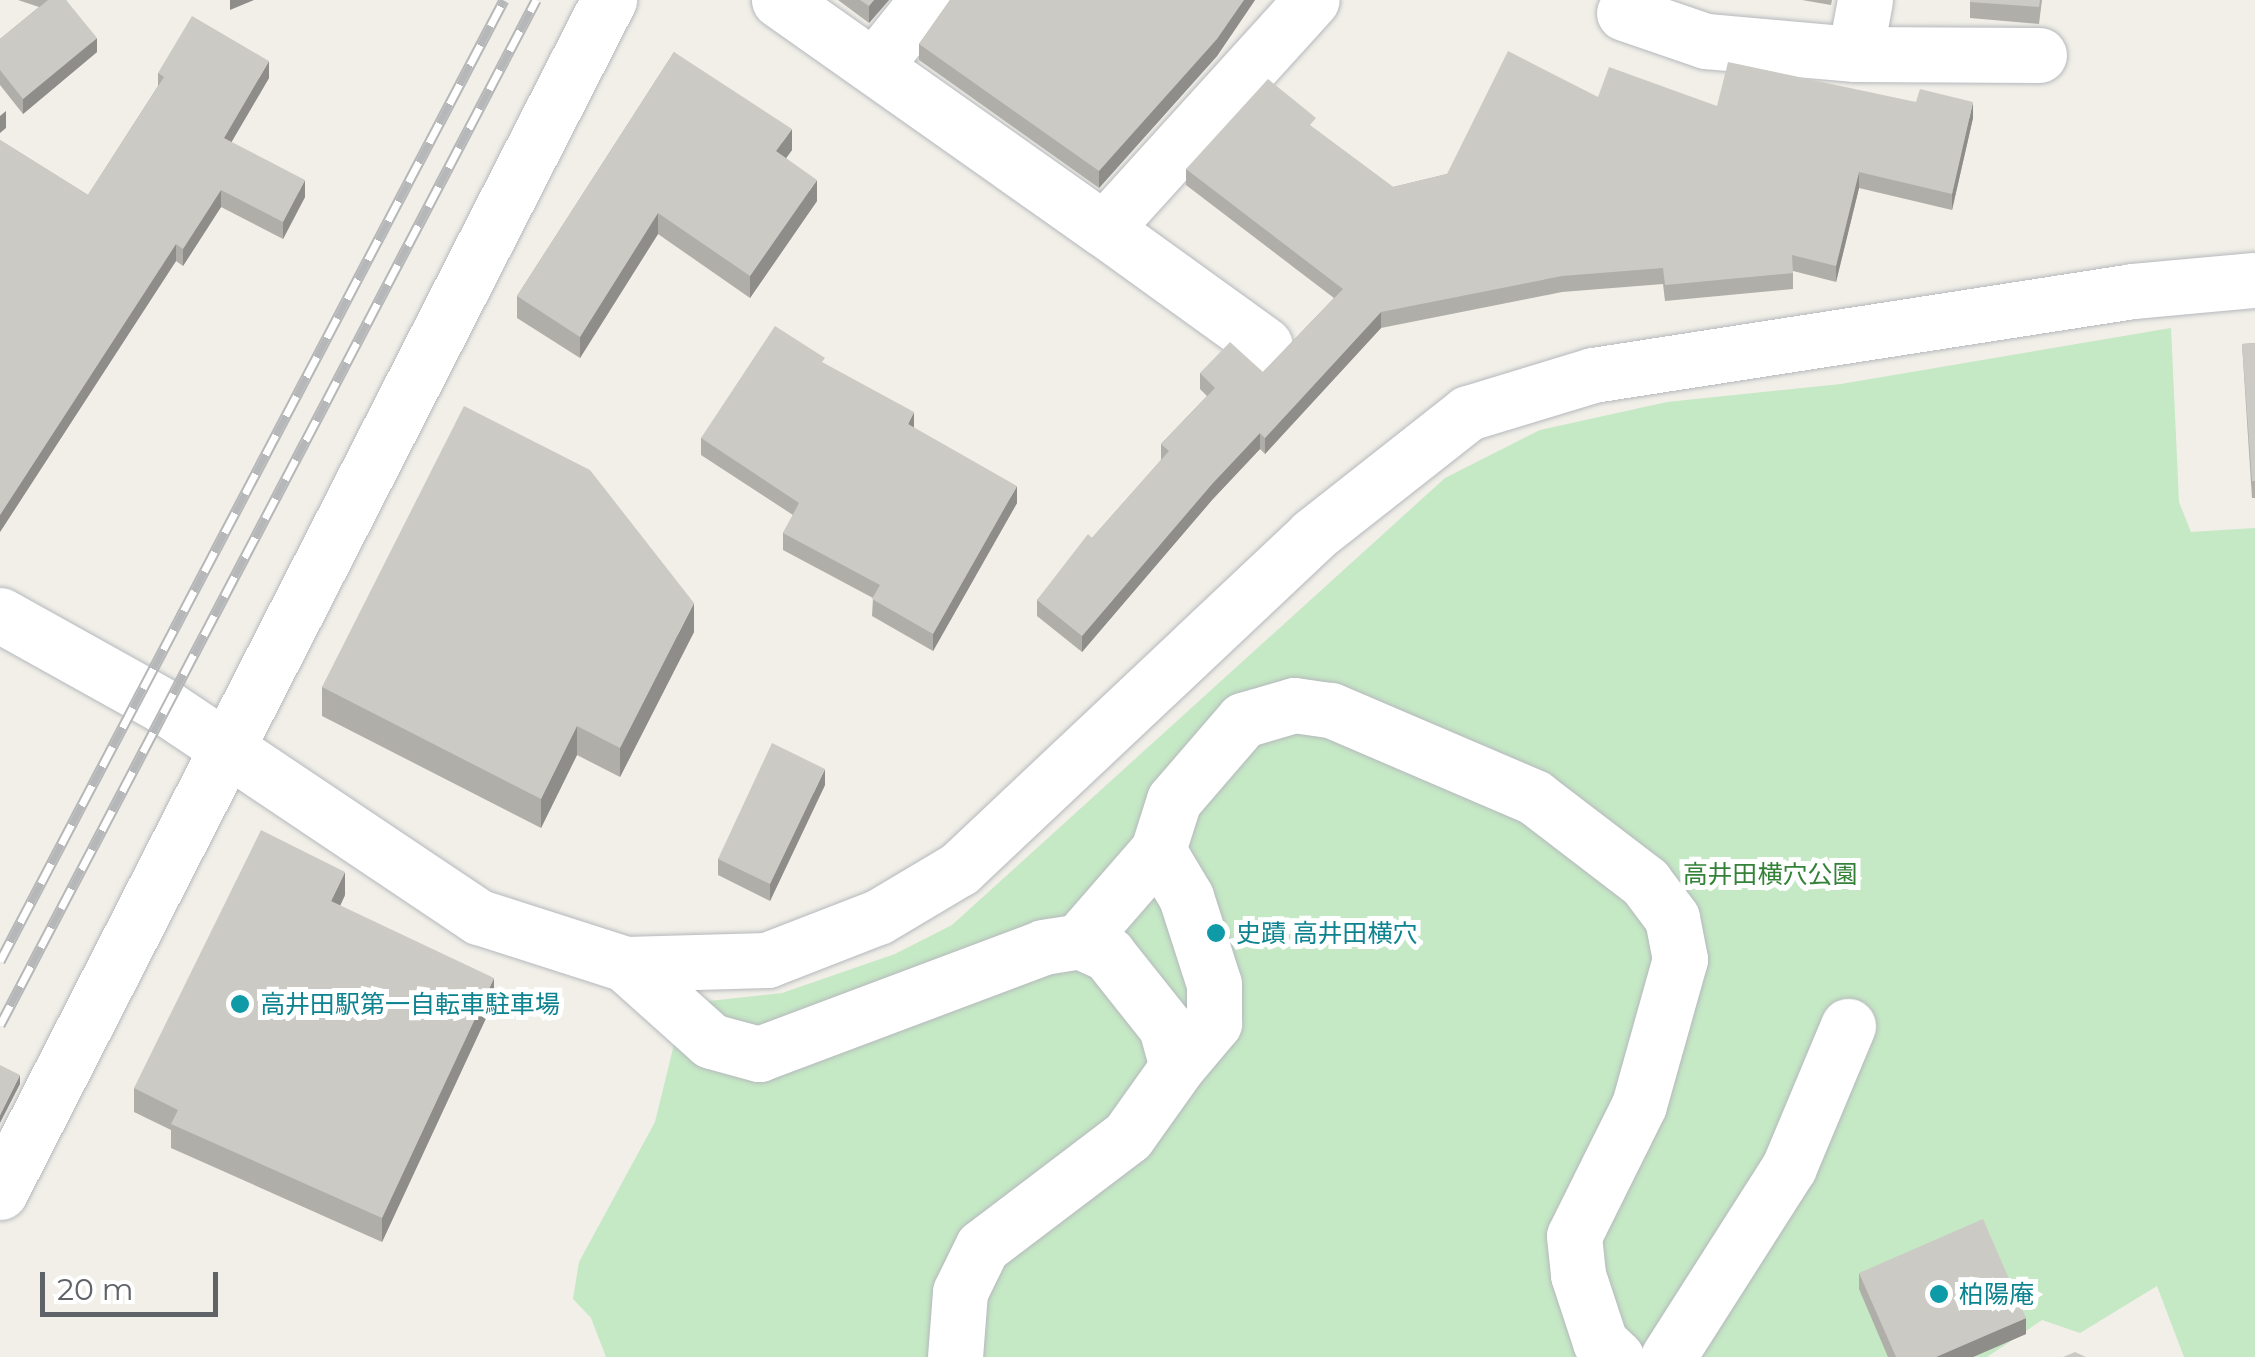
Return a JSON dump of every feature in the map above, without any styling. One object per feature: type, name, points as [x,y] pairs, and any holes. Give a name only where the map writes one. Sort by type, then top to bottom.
[{"type":"street","points":[[0,1192],[609,0]]},
{"type":"street","points":[[779,0],[1266,345]]},
{"type":"street","points":[[875,65],[927,0]]},
{"type":"street","points":[[1104,229],[1312,0]]},
{"type":"street","points":[[1855,54],[1865,0]]},
{"type":"street","points":[[1624,13],[1706,41],[1855,54],[2039,56]]},
{"type":"street","points":[[0,615],[227,747],[479,918],[625,964],[767,960],[878,917],[959,869],[1313,535],[1468,413],[1592,375],[2134,291],[2255,280]]},
{"type":"street","points":[[1080,941],[1158,850],[1174,800],[1243,720],[1294,704],[1331,710],[1534,797],[1644,882],[1672,918],[1680,958],[1638,1105],[1574,1236],[1578,1275],[1600,1342],[1616,1357]]},
{"type":"street","points":[[955,1357],[960,1292],[982,1248],[1128,1136],[1214,1022],[1214,984],[1186,897],[1158,850]]},
{"type":"street","points":[[625,964],[711,1041],[759,1054],[1042,947],[1080,941],[1108,954],[1166,1028],[1177,1067]]},
{"type":"street","points":[[1668,1357],[1789,1167],[1848,1026]]},
{"type":"green space","name":"高井田横穴公園","points":[[2171,328],[2179,502],[2191,532],[2255,528],[2255,1357],[2184,1357],[2157,1286],[2080,1333],[2042,1320],[1987,1357],[606,1357],[591,1318],[573,1299],[579,1262],[655,1122],[678,1028],[709,1001],[782,993],[895,954],[952,925],[1445,478],[1540,430],[1667,402],[1841,384]]},
{"type":"building","points":[[48,0],[66,0],[97,38],[23,99],[0,70],[0,39]]},
{"type":"building","points":[[950,0],[1244,0],[1217,39],[1099,171],[919,44]]},
{"type":"building","points":[[1970,0],[2040,0],[2039,7]]},
{"type":"building","points":[[192,16],[269,61],[224,138],[305,180],[283,222],[221,190],[183,249],[176,244],[0,515],[0,140],[88,195],[164,77],[158,73]]},
{"type":"building","points":[[1508,51],[1598,97],[1609,67],[1717,106],[1728,62],[1916,102],[1920,89],[1973,102],[1952,194],[1859,172],[1836,266],[1792,255],[1793,273],[1665,285],[1663,268],[1562,276],[1381,312],[1265,438],[1260,433],[1212,484],[1082,636],[1037,600],[1088,534],[1092,538],[1169,451],[1161,444],[1215,388],[1200,373],[1230,342],[1263,372],[1343,289],[1186,169],[1268,79],[1316,118],[1310,125],[1393,187],[1447,174]]},
{"type":"building","points":[[674,52],[792,129],[776,151],[817,180],[750,276],[658,213],[580,337],[517,296]]},
{"type":"building","points":[[775,326],[825,358],[822,362],[914,412],[908,424],[1017,486],[933,634],[872,599],[880,585],[783,533],[799,503],[701,438]]},
{"type":"building","points":[[2255,343],[2255,481],[2252,481],[2242,344]]},
{"type":"building","points":[[464,406],[590,470],[694,603],[620,748],[577,726],[541,799],[322,687]]},
{"type":"building","points":[[772,743],[825,769],[770,884],[718,859]]},
{"type":"building","points":[[261,830],[345,872],[331,901],[494,978],[382,1218],[171,1124],[178,1110],[134,1088]]},
{"type":"building","points":[[0,1065],[20,1075],[0,1115]]},
{"type":"building","name":"柏陽庵","points":[[1983,1219],[2026,1318],[1936,1357],[1896,1357],[1859,1273]]},
{"type":"railway","points":[[0,961],[504,0]]},
{"type":"railway","points":[[0,1025],[536,0]]},
{"type":"place","name":"史蹟 高井田横穴","points":[[1216,933]]},
{"type":"place","name":"高井田駅第一自転車駐車場","points":[[240,1004]]},
{"type":"place","name":"柏陽庵","points":[[1939,1294]]}]
